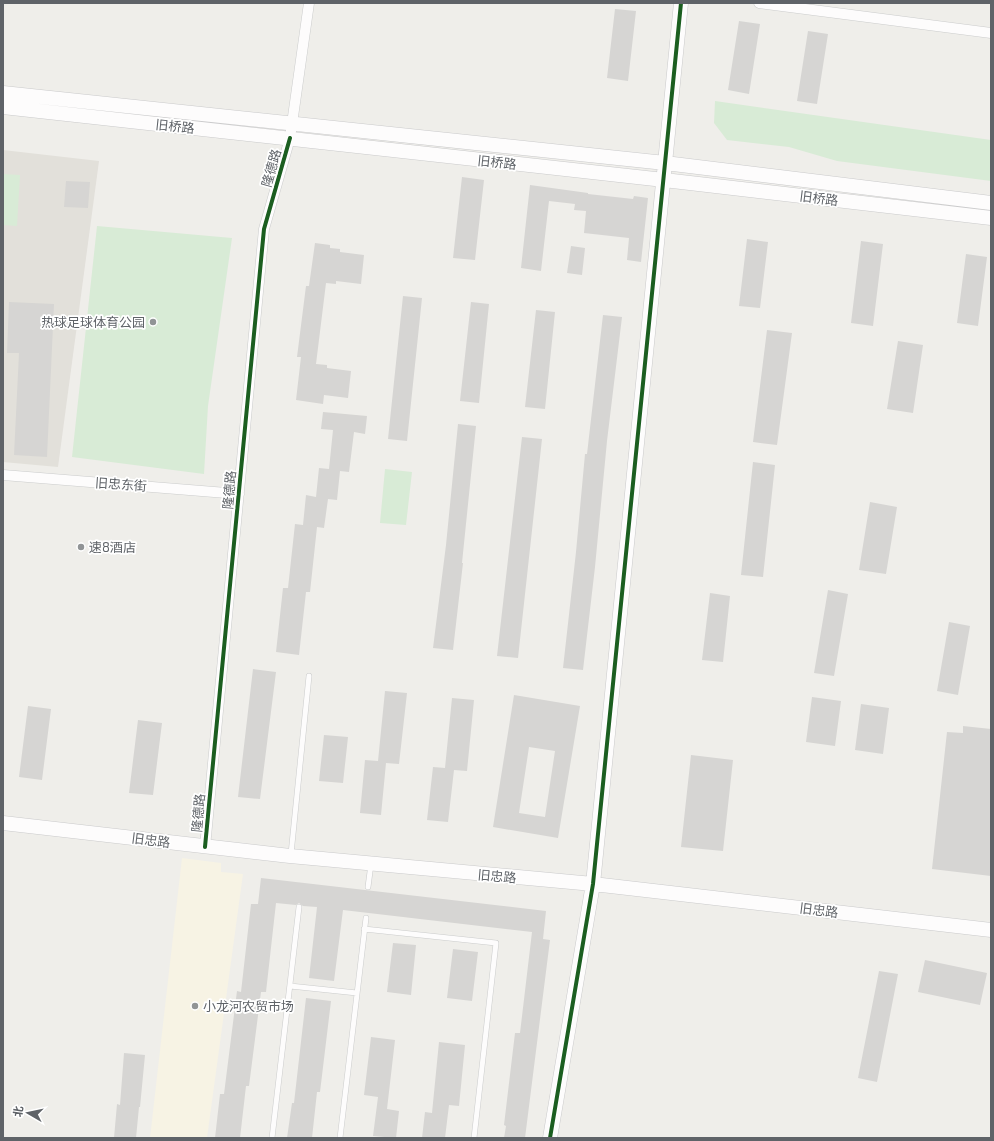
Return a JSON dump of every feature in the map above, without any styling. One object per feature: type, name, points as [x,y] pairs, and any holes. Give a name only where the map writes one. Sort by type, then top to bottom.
[{"type":"street","name":"隆德路","points":[[205,847],[264,229],[290,138],[309,3]]},
{"type":"street","points":[[550,1138],[593,884],[681,3]]},
{"type":"street","points":[[760,3],[991,33]]},
{"type":"street","name":"旧桥路","points":[[3,93],[665,163],[991,203]]},
{"type":"street","name":"旧桥路","points":[[3,107],[664,180],[991,218]]},
{"type":"street","name":"旧忠东街","points":[[3,475],[239,494]]},
{"type":"street","name":"旧忠路","points":[[3,823],[290,856],[593,884],[991,930]]},
{"type":"lane","points":[[290,856],[309,676]]},
{"type":"lane","points":[[368,887],[371,864]]},
{"type":"lane","points":[[272,1138],[299,907]]},
{"type":"lane","points":[[340,1138],[366,918]]},
{"type":"lane","points":[[364,929],[496,943],[474,1138]]},
{"type":"lane","points":[[290,986],[357,993]]},
{"type":"shaded area","points":[[3,150],[99,161],[58,467],[3,462]]},
{"type":"shaded area","name":"小龙河农贸市场","points":[[182,858],[221,863],[221,872],[243,874],[207,1138],[150,1138]]},
{"type":"green space","points":[[715,101],[991,140],[991,181],[837,161],[789,147],[727,140],[714,123]]},
{"type":"green space","points":[[3,174],[20,175],[17,226],[3,225]]},
{"type":"green space","name":"热球足球体育公园","points":[[97,226],[232,238],[208,406],[204,474],[72,457]]},
{"type":"green space","points":[[385,469],[412,472],[406,525],[380,523]]},
{"type":"building","points":[[615,9],[636,11],[628,81],[607,78]]},
{"type":"building","points":[[739,21],[760,24],[749,94],[728,90]]},
{"type":"building","points":[[808,31],[828,34],[817,104],[797,101]]},
{"type":"building","points":[[462,177],[484,180],[475,260],[453,258]]},
{"type":"building","points":[[66,181],[90,182],[88,208],[64,207]]},
{"type":"building","points":[[530,185],[633,199],[634,196],[648,198],[641,262],[627,260],[629,238],[584,233],[586,211],[574,210],[575,204],[549,201],[541,271],[521,268]]},
{"type":"building","points":[[747,239],[768,242],[760,308],[739,306]]},
{"type":"building","points":[[861,241],[883,244],[873,326],[851,323]]},
{"type":"building","points":[[315,243],[330,245],[330,248],[340,249],[340,252],[364,255],[361,284],[336,281],[336,284],[326,283],[316,364],[327,365],[327,368],[351,371],[348,398],[324,395],[323,404],[296,400],[301,357],[297,357],[306,286],[309,286]]},
{"type":"building","points":[[571,246],[585,248],[582,275],[567,273]]},
{"type":"building","points":[[966,254],[987,257],[978,326],[957,323]]},
{"type":"building","points":[[403,296],[422,298],[407,441],[388,439]]},
{"type":"building","points":[[9,302],[54,304],[47,457],[14,455],[19,353],[7,353]]},
{"type":"building","points":[[471,302],[489,304],[479,403],[460,401]]},
{"type":"building","points":[[536,310],[555,312],[545,409],[525,407]]},
{"type":"building","points":[[603,315],[622,317],[607,441],[583,670],[563,668],[585,454],[587,454]]},
{"type":"building","points":[[767,330],[792,333],[777,445],[753,442]]},
{"type":"building","points":[[898,341],[923,345],[913,413],[887,409]]},
{"type":"building","points":[[323,412],[367,416],[365,434],[354,432],[349,472],[340,471],[337,500],[328,499],[324,528],[317,527],[310,592],[306,592],[299,655],[276,652],[283,588],[288,588],[295,524],[303,525],[306,495],[316,497],[319,468],[329,469],[333,430],[321,429]]},
{"type":"building","points":[[458,424],[476,426],[453,650],[433,648],[446,545]]},
{"type":"building","points":[[522,437],[542,439],[518,658],[497,656]]},
{"type":"building","points":[[753,462],[775,465],[763,577],[741,575]]},
{"type":"building","points":[[870,502],[897,507],[886,574],[859,570]]},
{"type":"building","points":[[828,590],[848,594],[834,676],[814,673]]},
{"type":"building","points":[[710,593],[730,596],[723,662],[702,660]]},
{"type":"building","points":[[949,622],[970,626],[958,695],[937,691]]},
{"type":"building","points":[[253,669],[276,672],[260,799],[238,797]]},
{"type":"building","points":[[385,691],[407,693],[399,764],[386,763],[381,815],[360,813],[365,760],[378,761]]},
{"type":"building","points":[[514,695],[580,706],[558,838],[493,827]],"holes":[[[529,747],[555,751],[545,817],[519,813]]]},
{"type":"building","points":[[812,697],[841,701],[835,746],[806,742]]},
{"type":"building","points":[[452,698],[474,700],[467,771],[454,770],[448,822],[427,820],[433,767],[445,768]]},
{"type":"building","points":[[861,704],[889,708],[883,754],[855,750]]},
{"type":"building","points":[[28,706],[51,709],[42,780],[19,777]]},
{"type":"building","points":[[138,720],[162,723],[153,795],[129,793]]},
{"type":"building","points":[[963,726],[991,729],[991,876],[932,869],[947,732],[963,733]]},
{"type":"building","points":[[324,735],[348,737],[343,783],[319,781]]},
{"type":"building","points":[[691,755],[733,760],[723,851],[681,847]]},
{"type":"building","points":[[261,878],[546,911],[543,939],[550,940],[525,1138],[504,1138],[506,1126],[504,1125],[515,1033],[520,1033],[532,932],[343,910],[334,981],[309,978],[317,907],[303,906],[299,903],[296,905],[276,903],[266,992],[261,992],[249,1086],[246,1086],[240,1138],[215,1138],[220,1094],[224,1094],[237,991],[241,992],[251,904],[258,904]]},
{"type":"building","points":[[393,943],[416,945],[411,995],[387,992]]},
{"type":"building","points":[[453,949],[478,952],[472,1001],[447,998]]},
{"type":"building","points":[[925,960],[987,973],[980,1005],[918,992]]},
{"type":"building","points":[[879,971],[898,974],[877,1082],[858,1078]]},
{"type":"building","points":[[306,998],[331,1001],[320,1092],[317,1092],[312,1138],[287,1138],[292,1103],[294,1103]]},
{"type":"building","points":[[371,1037],[395,1040],[387,1109],[399,1111],[396,1138],[373,1136],[378,1097],[364,1095]]},
{"type":"building","points":[[439,1042],[465,1045],[459,1106],[449,1105],[445,1138],[422,1138],[425,1112],[432,1113]]},
{"type":"building","points":[[124,1053],[145,1055],[136,1138],[114,1138],[117,1104],[120,1105]]},
{"type":"cycle path","points":[[550,1138],[593,884],[681,3]]},
{"type":"cycle path","points":[[205,847],[264,229],[290,138]]},
{"type":"place","name":"热球足球体育公园","points":[[153,322]]},
{"type":"place","name":"速8酒店","points":[[81,547]]},
{"type":"place","name":"小龙河农贸市场","points":[[195,1006]]}]
